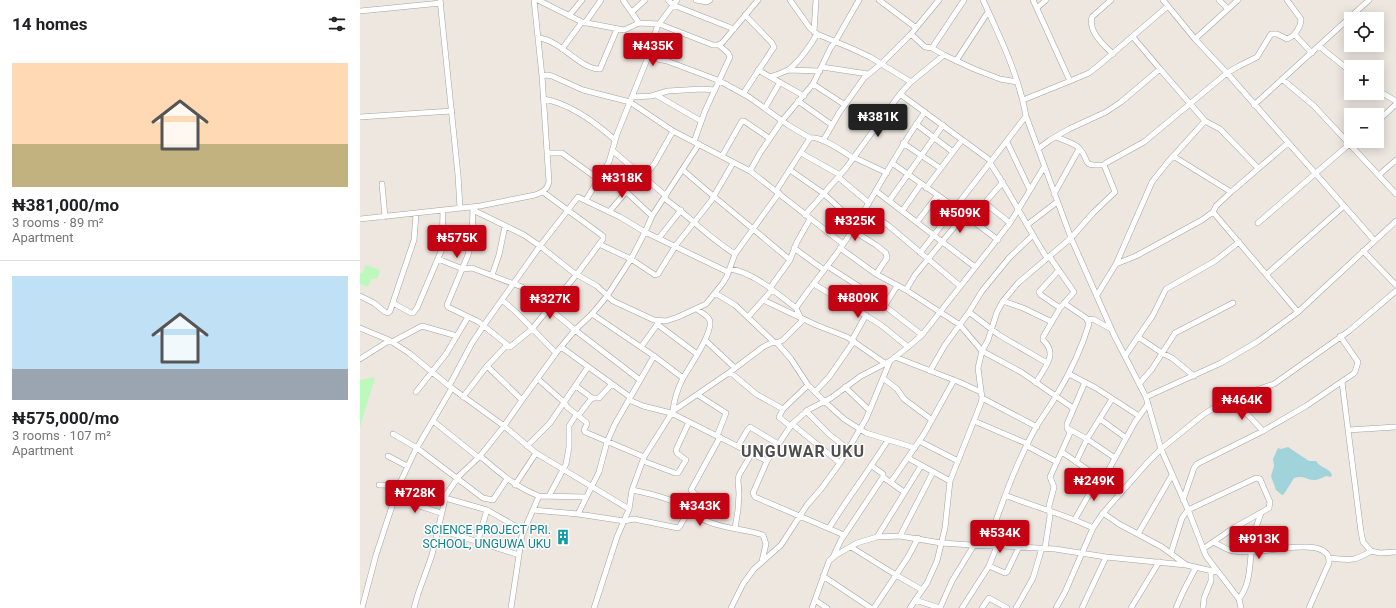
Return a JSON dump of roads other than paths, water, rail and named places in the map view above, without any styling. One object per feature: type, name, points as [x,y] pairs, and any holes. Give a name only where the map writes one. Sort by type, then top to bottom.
[{"type":"street","points":[[360,219],[460,208],[473,208],[527,197],[547,189],[549,182],[544,99],[534,0]]},
{"type":"street","points":[[538,0],[583,23],[626,30],[636,23],[658,24],[713,45],[719,45],[722,43],[758,0]]},
{"type":"street","points":[[569,16],[582,0]]},
{"type":"street","points":[[562,49],[601,0]]},
{"type":"street","points":[[623,0],[639,23]]},
{"type":"street","points":[[632,12],[646,0]]},
{"type":"street","points":[[668,0],[673,5],[734,29]]},
{"type":"street","points":[[586,200],[609,162],[615,140],[648,57],[658,24],[677,0]]},
{"type":"street","points":[[696,0],[707,2],[710,0]]},
{"type":"street","points":[[790,0],[816,33],[854,49],[911,82]]},
{"type":"street","points":[[770,77],[788,70],[813,41],[816,33],[816,0]]},
{"type":"street","points":[[750,171],[782,120],[813,84],[831,47],[859,0]]},
{"type":"street","points":[[879,0],[915,27]]},
{"type":"street","points":[[823,141],[845,105],[868,74],[881,64],[911,34],[915,27],[939,0]]},
{"type":"street","points":[[932,48],[964,0]]},
{"type":"street","points":[[983,0],[1008,57],[1023,100],[1026,116],[1071,238],[1111,329],[1146,397],[1161,449],[1208,559],[1240,599],[1241,608]]},
{"type":"street","points":[[1034,0],[1070,81]]},
{"type":"street","points":[[1037,8],[1046,0]]},
{"type":"street","points":[[1111,0],[1092,18],[1091,24],[1095,33],[1113,54]]},
{"type":"street","points":[[1163,0],[1195,39],[1227,73],[1374,240]]},
{"type":"street","points":[[1219,0],[1228,9]]},
{"type":"street","points":[[1195,39],[1238,0]]},
{"type":"street","points":[[1056,136],[1076,146],[1089,165],[1104,165],[1144,142],[1227,73],[1257,57],[1271,34],[1277,34],[1287,39],[1295,35],[1301,19],[1287,0]]},
{"type":"street","points":[[1254,105],[1369,0]]},
{"type":"street","points":[[360,11],[441,1],[460,208]]},
{"type":"street","points":[[1023,100],[1089,73],[1168,6]]},
{"type":"street","points":[[956,61],[988,12]]},
{"type":"street","points":[[743,94],[773,49],[773,45],[745,15]]},
{"type":"street","points":[[538,38],[548,39],[588,66],[600,69],[618,29]]},
{"type":"street","points":[[911,34],[926,47],[932,48],[956,61],[1000,79],[1017,82]]},
{"type":"street","points":[[1295,35],[1312,53]]},
{"type":"street","points":[[1133,37],[1205,121],[1220,129],[1258,168]]},
{"type":"street","points":[[414,608],[432,555],[445,498],[457,479],[479,457],[504,426],[556,353],[607,296],[631,259],[652,216],[683,170],[696,143],[701,121],[720,81],[730,55],[719,45]]},
{"type":"street","points":[[1319,46],[1344,66]]},
{"type":"street","points":[[805,215],[839,176],[900,94],[911,82],[944,55]]},
{"type":"street","points":[[648,57],[667,61],[720,81],[743,94],[810,138],[813,137],[823,141],[853,158],[887,173]]},
{"type":"street","points":[[788,70],[821,69],[868,74]]},
{"type":"street","points":[[1038,149],[1056,136],[1106,112],[1121,102],[1160,69]]},
{"type":"street","points":[[758,70],[804,96]]},
{"type":"street","points":[[542,76],[552,76],[583,90],[631,100],[668,91],[702,89],[715,90]]},
{"type":"street","points":[[1282,79],[1344,134]]},
{"type":"street","points":[[764,108],[780,82]]},
{"type":"street","points":[[813,84],[845,105]]},
{"type":"street","points":[[900,94],[944,125],[991,162],[1019,209],[1032,236],[1074,292],[1060,308],[1042,339],[1049,346],[1051,356],[1036,383]]},
{"type":"street","points":[[1384,94],[1396,100]]},
{"type":"street","points":[[656,95],[701,121]]},
{"type":"street","points":[[544,99],[556,101],[574,111],[602,129],[615,140]]},
{"type":"street","points":[[631,100],[673,131],[750,171],[876,274],[906,290],[960,325],[982,351],[1021,372],[1073,408]]},
{"type":"street","points":[[798,101],[832,125]]},
{"type":"street","points":[[1384,115],[1396,104]]},
{"type":"street","points":[[360,117],[452,111]]},
{"type":"street","points":[[796,308],[842,246],[887,173],[903,143],[925,112]]},
{"type":"street","points":[[920,253],[1026,116]]},
{"type":"street","points":[[722,156],[742,121],[770,138]]},
{"type":"street","points":[[1097,296],[1116,264],[1152,182],[1173,156],[1205,121]]},
{"type":"street","points":[[916,124],[953,152]]},
{"type":"street","points":[[889,201],[907,174],[944,125]]},
{"type":"street","points":[[644,177],[655,163],[673,131]]},
{"type":"street","points":[[641,347],[658,323],[697,309],[706,304],[715,293],[723,283],[735,254],[754,229],[810,138]]},
{"type":"street","points":[[926,188],[962,140]]},
{"type":"street","points":[[1007,142],[1030,190]]},
{"type":"street","points":[[903,143],[940,168]]},
{"type":"street","points":[[1116,264],[1136,256],[1202,220],[1213,212],[1216,206],[1231,192],[1288,143]]},
{"type":"street","points":[[1258,223],[1345,148]]},
{"type":"street","points":[[1357,148],[1396,194]]},
{"type":"street","points":[[1054,194],[1079,149]]},
{"type":"street","points":[[613,151],[715,241],[735,254]]},
{"type":"street","points":[[547,153],[562,153],[598,179]]},
{"type":"street","points":[[801,153],[839,176],[869,203]]},
{"type":"street","points":[[1173,156],[1231,192]]},
{"type":"street","points":[[1379,175],[1396,160]]},
{"type":"street","points":[[599,244],[631,259],[656,275],[676,246],[699,217],[733,163]]},
{"type":"street","points":[[892,163],[956,208],[998,240]]},
{"type":"street","points":[[910,608],[936,566],[945,528],[950,481],[981,403],[982,398],[978,368],[982,351],[992,330],[997,312],[1003,301],[1018,283],[1071,238],[1092,213],[1115,192],[1104,165]]},
{"type":"street","points":[[844,535],[754,496],[753,493],[767,461],[791,425],[806,411],[831,398],[861,376],[890,361],[908,348],[922,335],[998,240],[1019,209],[1044,166]]},
{"type":"street","points":[[603,170],[652,216]]},
{"type":"street","points":[[683,170],[790,260]]},
{"type":"street","points":[[790,170],[824,192],[846,214],[857,222]]},
{"type":"street","points":[[972,221],[1003,182]]},
{"type":"street","points":[[382,184],[385,217]]},
{"type":"street","points":[[903,210],[921,184]]},
{"type":"street","points":[[876,191],[903,210],[975,267]]},
{"type":"street","points":[[473,208],[472,240],[468,255],[447,305],[448,307],[484,325],[507,345],[512,347],[532,329],[604,239],[603,236],[542,192]]},
{"type":"street","points":[[609,212],[626,192]]},
{"type":"street","points":[[917,222],[937,196]]},
{"type":"street","points":[[362,608],[376,555],[399,485],[417,448],[451,387],[472,343],[540,246],[578,197],[627,221],[645,232],[729,270],[736,270],[753,277],[796,308],[802,318],[801,323],[783,340],[764,347],[672,412]]},
{"type":"street","points":[[1027,225],[1057,202]]},
{"type":"street","points":[[985,203],[1010,223]]},
{"type":"street","points":[[1267,274],[1344,206]]},
{"type":"street","points":[[473,208],[540,246],[577,274],[597,286],[613,301],[625,308],[654,320],[697,354]]},
{"type":"street","points":[[865,209],[889,226],[960,286]]},
{"type":"street","points":[[393,303],[411,313],[417,308],[442,249],[443,210]]},
{"type":"street","points":[[659,238],[680,210]]},
{"type":"street","points":[[1213,212],[1298,312]]},
{"type":"street","points":[[360,296],[374,303],[388,313],[393,303],[414,240],[416,214]]},
{"type":"street","points":[[906,290],[928,259],[964,215]]},
{"type":"street","points":[[748,317],[763,300],[790,260],[794,248],[810,219]]},
{"type":"street","points":[[1146,397],[1221,363],[1257,342],[1298,312],[1396,221]]},
{"type":"street","points":[[492,275],[499,255],[505,226]]},
{"type":"street","points":[[852,230],[886,253],[886,258],[876,274]]},
{"type":"street","points":[[930,371],[945,345],[982,291],[1008,258],[1032,236]]},
{"type":"street","points":[[1124,356],[1153,315],[1166,289],[1215,261],[1239,242]]},
{"type":"street","points":[[794,248],[863,289],[922,335]]},
{"type":"street","points":[[1363,251],[1396,284]]},
{"type":"street","points":[[438,259],[463,269],[472,268],[522,287],[640,380]]},
{"type":"street","points":[[1059,270],[1039,292],[1060,308]]},
{"type":"street","points":[[814,284],[866,314],[895,335],[908,348]]},
{"type":"street","points":[[885,305],[898,286]]},
{"type":"street","points":[[1056,608],[1065,592],[1093,528],[1103,513],[1161,449],[1204,414],[1232,398],[1274,384],[1360,322],[1396,291]]},
{"type":"street","points":[[715,293],[735,306],[776,343],[791,359],[808,385],[844,419],[859,429],[915,448]]},
{"type":"street","points":[[502,300],[516,312],[556,353]]},
{"type":"street","points":[[763,300],[853,341],[890,361],[930,371],[981,392]]},
{"type":"street","points":[[1003,301],[1023,308],[1052,322]]},
{"type":"street","points":[[987,546],[1005,495],[1027,445],[1036,426],[1056,397],[1069,374],[1079,355],[1084,341],[1089,324],[1087,320],[1064,303]]},
{"type":"street","points":[[1139,384],[1152,369],[1176,333],[1233,303]]},
{"type":"street","points":[[594,608],[614,546],[629,509],[632,490],[643,459],[672,412],[674,400],[683,378],[705,340],[710,320],[697,309]]},
{"type":"street","points":[[969,312],[992,330],[1047,363]]},
{"type":"street","points":[[592,314],[654,356],[683,378]]},
{"type":"street","points":[[815,392],[830,377],[853,341],[866,314]]},
{"type":"street","points":[[416,392],[446,354],[468,317]]},
{"type":"street","points":[[1087,320],[1093,319],[1111,329]]},
{"type":"street","points":[[360,359],[387,342],[392,342],[422,326],[457,336]]},
{"type":"street","points":[[360,328],[392,342],[409,353],[451,387],[504,426],[536,453],[629,509]]},
{"type":"street","points":[[1183,500],[1194,468],[1197,464],[1263,431],[1306,406],[1356,372],[1358,362],[1340,336]]},
{"type":"street","points":[[1138,337],[1172,358],[1194,376]]},
{"type":"street","points":[[705,340],[735,368]]},
{"type":"street","points":[[464,396],[487,366],[507,345]]},
{"type":"street","points":[[562,347],[629,398],[643,406],[672,412],[767,461]]},
{"type":"street","points":[[578,514],[585,497],[599,472],[615,424],[654,356]]},
{"type":"street","points":[[731,608],[743,584],[754,568],[781,545],[800,515],[831,477],[869,410],[890,361]]},
{"type":"street","points":[[487,366],[522,400]]},
{"type":"street","points":[[527,446],[544,430],[565,403],[588,367]]},
{"type":"street","points":[[730,372],[756,394],[783,409]]},
{"type":"street","points":[[1069,374],[1086,382],[1139,416]]},
{"type":"street","points":[[883,378],[898,389],[904,399],[932,420]]},
{"type":"street","points":[[538,379],[565,403],[566,407],[587,423],[585,432],[675,473],[678,473],[686,460],[676,450],[689,422]]},
{"type":"street","points":[[891,482],[915,448],[954,380]]},
{"type":"street","points":[[1066,428],[1073,408],[1086,382]]},
{"type":"street","points":[[1342,382],[1361,532],[1363,542],[1371,552]]},
{"type":"street","points":[[576,386],[592,398],[599,398],[612,384]]},
{"type":"street","points":[[808,385],[783,409],[779,418],[791,425],[840,463]]},
{"type":"street","points":[[845,387],[869,410]]},
{"type":"street","points":[[533,510],[578,514],[624,521],[634,519],[678,528],[697,496],[691,490],[718,437],[726,413],[698,395]]},
{"type":"street","points":[[549,496],[564,470],[568,456],[569,426],[592,398]]},
{"type":"street","points":[[982,398],[1036,426]]},
{"type":"street","points":[[1232,398],[1263,431]]},
{"type":"street","points":[[1076,462],[1087,439],[1112,399]]},
{"type":"street","points":[[1075,519],[1148,404]]},
{"type":"street","points":[[806,411],[830,435],[848,449]]},
{"type":"street","points":[[1100,419],[1126,438]]},
{"type":"street","points":[[433,421],[515,484],[539,496],[585,497]]},
{"type":"street","points":[[974,421],[1027,445],[1058,462]]},
{"type":"street","points":[[738,446],[750,427],[778,444]]},
{"type":"street","points":[[1348,430],[1396,427]]},
{"type":"street","points":[[1066,428],[1087,439],[1115,458]]},
{"type":"street","points":[[1016,608],[1033,578],[1043,548],[1050,516],[1049,506],[1054,487],[1050,477],[1070,433],[1066,428]]},
{"type":"street","points":[[393,434],[417,448],[483,498],[493,500],[507,479]]},
{"type":"street","points":[[829,528],[846,500],[872,466],[888,440]]},
{"type":"street","points":[[919,441],[958,461]]},
{"type":"street","points":[[1062,452],[1121,493]]},
{"type":"street","points":[[515,484],[536,453]]},
{"type":"street","points":[[735,528],[738,510],[739,475],[752,454]]},
{"type":"street","points":[[388,456],[408,466]]},
{"type":"street","points":[[908,458],[950,481]]},
{"type":"street","points":[[872,466],[883,474],[883,477],[904,492]]},
{"type":"street","points":[[877,537],[921,466]]},
{"type":"street","points":[[900,536],[933,472]]},
{"type":"street","points":[[1138,534],[1172,475]]},
{"type":"street","points":[[812,608],[827,564],[832,558],[844,535],[883,477]]},
{"type":"street","points":[[1171,553],[1182,518],[1188,510],[1256,478],[1262,481],[1270,502],[1269,508],[1232,529],[1204,550]]},
{"type":"street","points":[[380,485],[399,485],[419,488],[445,498],[486,510],[524,531]]},
{"type":"street","points":[[632,490],[662,497],[690,510],[707,522],[720,526],[752,531],[763,535],[766,544],[762,562]]},
{"type":"street","points":[[1005,495],[1029,505],[1075,519],[1093,528]]},
{"type":"street","points":[[511,608],[524,531],[539,496]]},
{"type":"street","points":[[395,498],[441,513]]},
{"type":"street","points":[[478,540],[486,510]]},
{"type":"street","points":[[1103,513],[1119,524],[1162,547],[1186,565]]},
{"type":"street","points":[[1240,599],[1249,578],[1251,551],[1261,513]]},
{"type":"street","points":[[438,529],[478,540],[519,555]]},
{"type":"street","points":[[832,558],[864,540],[877,537],[900,536],[974,545],[1020,546],[1082,552],[1106,557],[1186,565],[1217,572]]},
{"type":"street","points":[[823,576],[873,608],[908,558],[918,538]]},
{"type":"street","points":[[1213,542],[1233,551],[1294,547],[1314,548],[1326,552],[1330,558],[1329,563],[1309,608]]},
{"type":"street","points":[[915,600],[940,608],[952,582],[974,545]]},
{"type":"street","points":[[962,608],[989,566],[997,546]]},
{"type":"street","points":[[989,566],[1007,572],[1020,546]]},
{"type":"street","points":[[851,547],[922,590]]},
{"type":"street","points":[[1330,558],[1353,560],[1359,559],[1371,552],[1396,552]]},
{"type":"street","points":[[1082,608],[1106,557]]},
{"type":"street","points":[[1131,608],[1159,562]]},
{"type":"street","points":[[1176,608],[1196,567]]},
{"type":"street","points":[[1203,608],[1204,598],[1211,581],[1211,570]]},
{"type":"street","points":[[982,608],[989,598],[1007,608]]},
{"type":"street","points":[[815,600],[827,608]]},
{"type":"water","points":[[1288,447],[1309,461],[1316,461],[1329,470],[1332,475],[1331,477],[1326,476],[1314,480],[1303,477],[1294,478],[1282,495],[1276,490],[1271,476],[1274,466],[1273,459],[1278,448],[1281,449]]},
{"type":"place","name":"SCIENCE PROJECT PRI. SCHOOL, UNGUWA UKU","points":[[563,537]]},
{"type":"district","name":"UNGUWAR UKU","points":[[803,451]]}]
